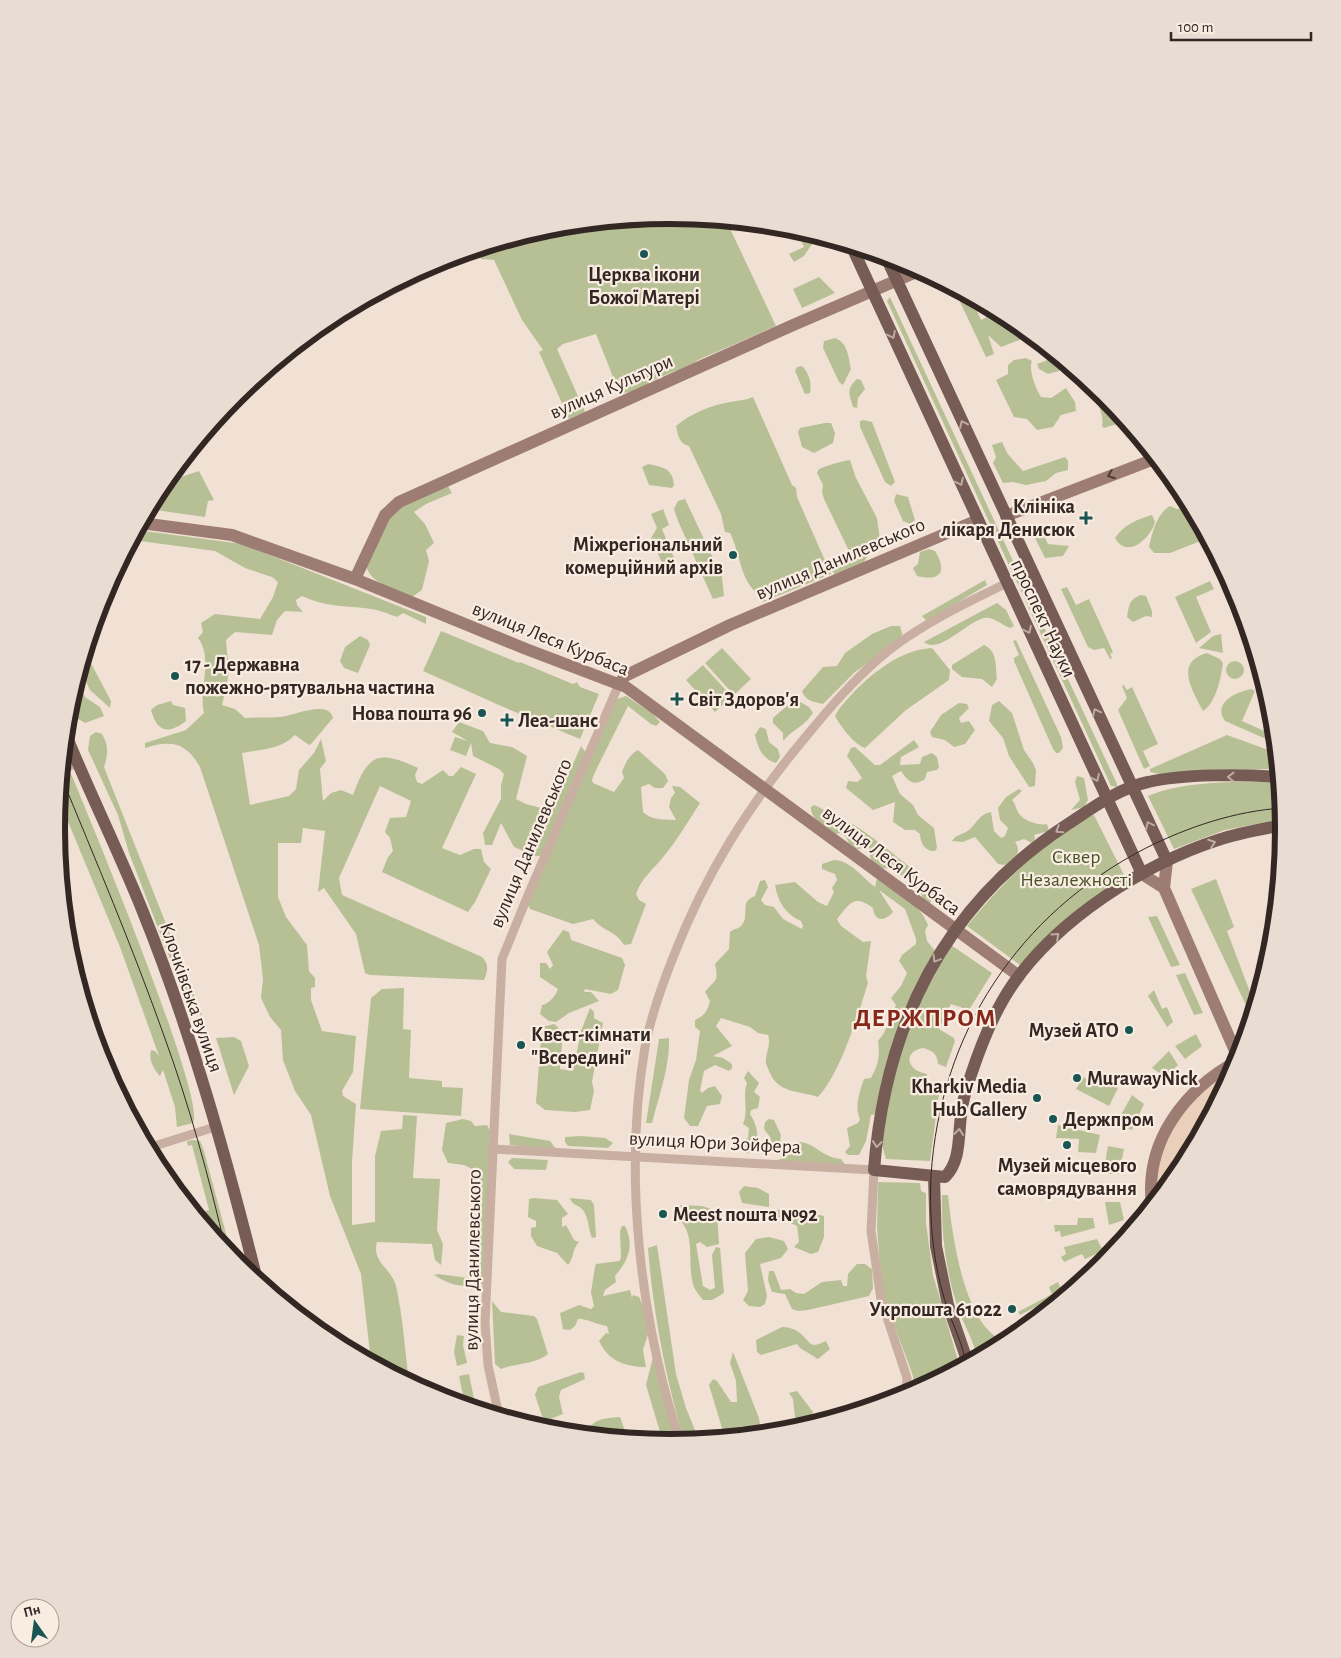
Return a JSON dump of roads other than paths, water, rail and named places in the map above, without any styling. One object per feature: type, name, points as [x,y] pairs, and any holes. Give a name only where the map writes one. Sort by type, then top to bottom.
[{"type":"main road","name":"проспект Науки","points":[[855,253],[1142,874]]},
{"type":"main road","name":"проспект Науки","points":[[890,265],[1131,788],[1167,861]]},
{"type":"main road","name":"Клочківська вулиця","points":[[71,747],[143,912],[187,1034],[215,1127],[252,1267]]},
{"type":"main road","points":[[874,1170],[880,1118],[889,1070],[908,1016],[929,971],[954,930],[1005,874],[1044,839],[1107,800],[1147,782],[1185,778],[1274,777]]},
{"type":"main road","points":[[966,1357],[948,1305],[936,1246],[940,1177],[956,1162],[961,1114],[971,1075],[983,1041],[1001,1004],[1019,976],[1044,947],[1073,921],[1142,874],[1167,861],[1218,840],[1276,827]]},
{"type":"main road","name":"вулиця Юри Зойфера","points":[[874,1170],[940,1177]]},
{"type":"street","name":"вулиця Культури","points":[[355,579],[385,515],[399,502],[911,274]]},
{"type":"street","points":[[1006,516],[1151,460]]},
{"type":"street","name":"вулиця Данилевського","points":[[497,1409],[488,1365],[485,1322],[502,959],[620,684],[625,676],[720,630],[978,520]]},
{"type":"street","name":"вулиця Леся Курбаса","points":[[147,525],[232,535],[355,579],[526,649],[626,687],[1019,976]]},
{"type":"street","points":[[678,1434],[659,1360],[645,1284],[639,1230],[635,1156],[638,1100],[646,1045],[660,991],[706,882],[764,788],[848,687],[883,656],[930,624],[1007,583]]},
{"type":"street","points":[[68,766],[77,763]]},
{"type":"street","points":[[1167,861],[1164,888],[1234,1049]]},
{"type":"street","points":[[1142,874],[1164,888]]},
{"type":"street","points":[[1152,1196],[1153,1168],[1164,1131],[1172,1117],[1192,1093],[1227,1068]]},
{"type":"street","points":[[155,1146],[215,1127]]},
{"type":"street","name":"вулиця Юри Зойфера","points":[[494,1149],[874,1170]]},
{"type":"street","points":[[874,1170],[871,1231],[880,1299],[908,1385]]},
{"type":"tram line","points":[[66,788],[151,1000],[172,1060],[198,1141],[222,1236]]},
{"type":"tram line","points":[[965,1357],[938,1275],[931,1226],[931,1176],[938,1124],[950,1074],[969,1027],[994,983],[1024,943],[1060,907],[1100,875],[1146,848],[1178,833],[1230,816],[1275,809]]},
{"type":"place","name":"Церква ікони Божої Матері","points":[[644,254]]},
{"type":"place","name":"Клініка лікаря Денисюк","points":[[1086,518]]},
{"type":"place","name":"Міжрегіональний комерційний архів","points":[[733,555]]},
{"type":"place","name":"17 - Державна пожежно-рятувальна частина","points":[[175,676]]},
{"type":"place","name":"Світ Здоров'я","points":[[677,699]]},
{"type":"place","name":"Нова пошта 96","points":[[482,713]]},
{"type":"place","name":"Леа-шанс","points":[[507,720]]},
{"type":"place","name":"Музей АТО","points":[[1129,1030]]},
{"type":"place","name":"Квест-кімнати \"Всередині\"","points":[[521,1045]]},
{"type":"place","name":"MurawayNick","points":[[1077,1078]]},
{"type":"place","name":"Kharkiv Media Hub Gallery","points":[[1037,1098]]},
{"type":"place","name":"Держпром","points":[[1053,1119]]},
{"type":"place","name":"Музей місцевого самоврядування","points":[[1067,1145]]},
{"type":"place","name":"Meest пошта №92","points":[[663,1214]]},
{"type":"place","name":"Укрпошта 61022","points":[[1012,1309]]},
{"type":"district","name":"ДЕРЖПРОМ","points":[[925,1017]]},
{"type":"park label","name":"Сквер Незалежності","points":[[1076,868]]}]
